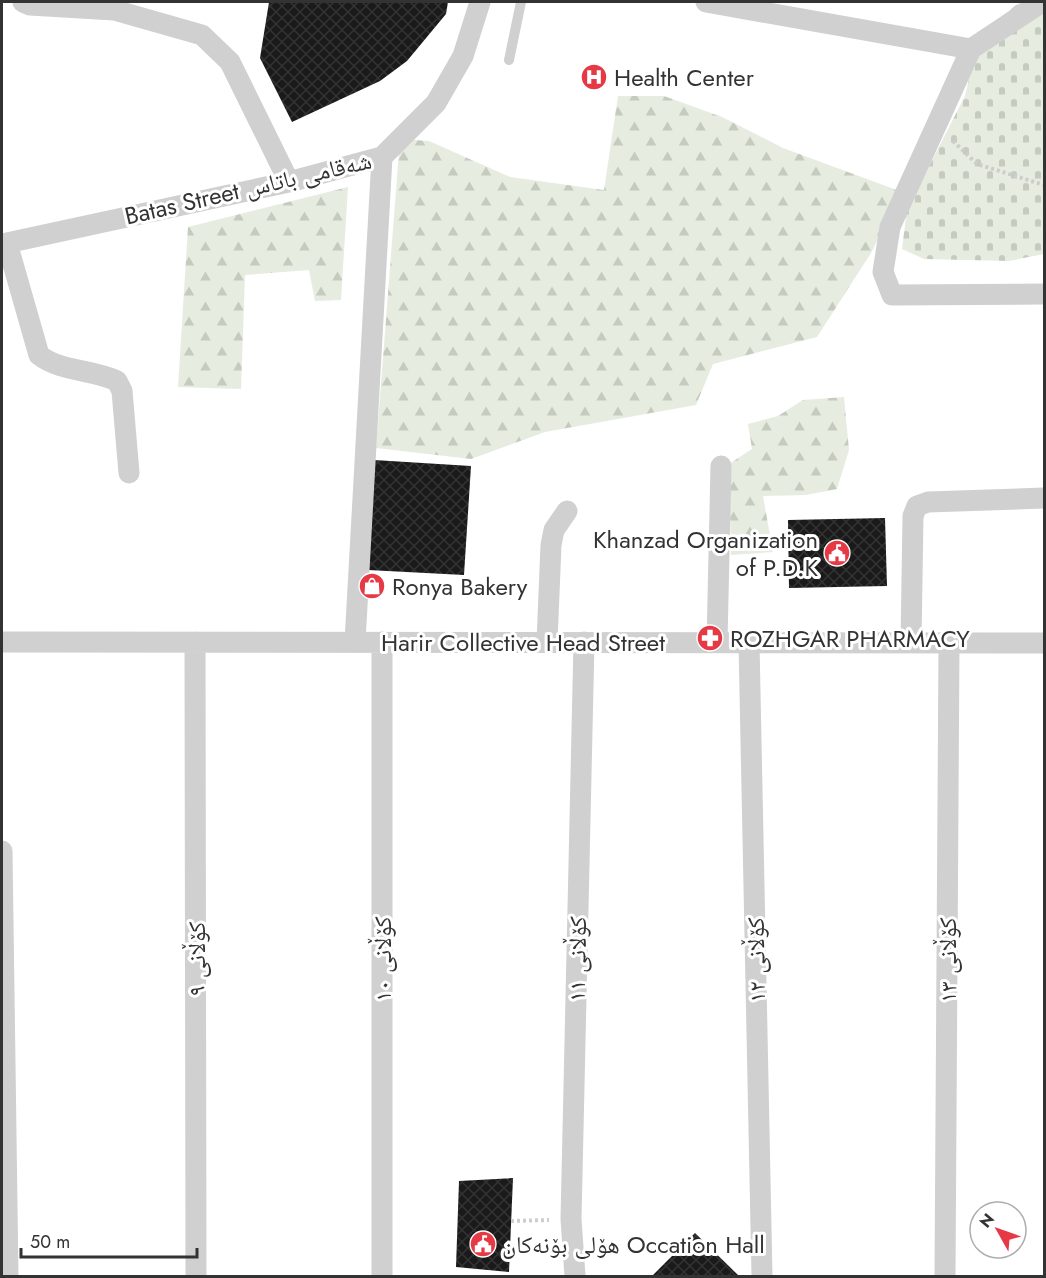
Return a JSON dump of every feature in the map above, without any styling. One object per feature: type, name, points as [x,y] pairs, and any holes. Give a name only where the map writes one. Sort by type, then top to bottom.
[{"type":"street","points":[[23,2],[30,5],[114,10],[202,35],[230,62],[289,182]]},
{"type":"street","name":"Batas Street شەقامی باتاس","points":[[4,243],[289,182],[382,157],[436,103],[463,56],[480,2]]},
{"type":"street","points":[[706,2],[971,49]]},
{"type":"street","points":[[1042,2],[971,49],[932,131],[920,166],[890,227],[883,272],[892,295],[1044,294]]},
{"type":"street","points":[[355,642],[382,157]]},
{"type":"street","points":[[4,243],[39,355],[51,364],[104,375],[117,381],[122,391],[129,473]]},
{"type":"street","points":[[717,642],[721,466]]},
{"type":"street","points":[[911,643],[913,516],[916,506],[928,502],[1044,498]]},
{"type":"street","points":[[547,642],[551,545],[554,530],[567,511]]},
{"type":"street","name":"Harir Collective Head Street","points":[[2,642],[1044,643]]},
{"type":"street","name":"کۆڵانی ٩","points":[[195,642],[196,1276]]},
{"type":"street","name":"کۆڵانی ١٠","points":[[382,642],[382,1276]]},
{"type":"street","name":"کۆڵانی ١١","points":[[575,1276],[571,1219],[584,642]]},
{"type":"street","name":"کۆڵانی ١٢","points":[[750,643],[762,1276]]},
{"type":"street","name":"کۆڵانی ١٣","points":[[945,1276],[949,643]]},
{"type":"street","points":[[2,851],[8,1276]]},
{"type":"lane","points":[[509,60],[521,2]]},
{"type":"path","points":[[932,131],[945,134],[977,164],[1044,185]]},
{"type":"path","points":[[511,1221],[571,1219]]},
{"type":"green space","points":[[1020,2],[1044,2],[1044,254],[1009,261],[924,259],[902,249],[907,209],[965,96],[979,35]]},
{"type":"green space","points":[[618,96],[664,96],[722,117],[783,148],[902,192],[871,253],[817,337],[713,364],[696,405],[545,432],[471,459],[376,448],[400,139],[429,141],[510,177],[604,190]]},
{"type":"green space","points":[[348,187],[341,300],[315,301],[309,270],[245,275],[241,389],[178,387],[188,227]]},
{"type":"green space","points":[[844,397],[849,450],[837,489],[806,495],[763,496],[773,552],[731,555],[729,464],[752,449],[748,424],[778,416],[803,400]]},
{"type":"building","points":[[269,2],[448,2],[446,14],[407,61],[380,81],[292,122],[260,58]]},
{"type":"building","points":[[374,460],[471,466],[464,575],[368,570]]},
{"type":"building","name":"Khanzad Organization of P.D.K","points":[[885,518],[887,586],[789,588],[788,520]]},
{"type":"building","name":"هۆلی بۆنەکان Occation Hall","points":[[513,1178],[509,1272],[456,1267],[459,1181]]},
{"type":"building","points":[[695,1233],[739,1276],[652,1276]]},
{"type":"place","name":"Health Center","points":[[594,77]]},
{"type":"place","name":"Khanzad Organization of P.D.K","points":[[837,553]]},
{"type":"place","name":"Ronya Bakery","points":[[372,586]]},
{"type":"place","name":"ROZHGAR PHARMACY","points":[[710,638]]},
{"type":"place","name":"هۆلی بۆنەکان Occation Hall","points":[[483,1244]]}]
